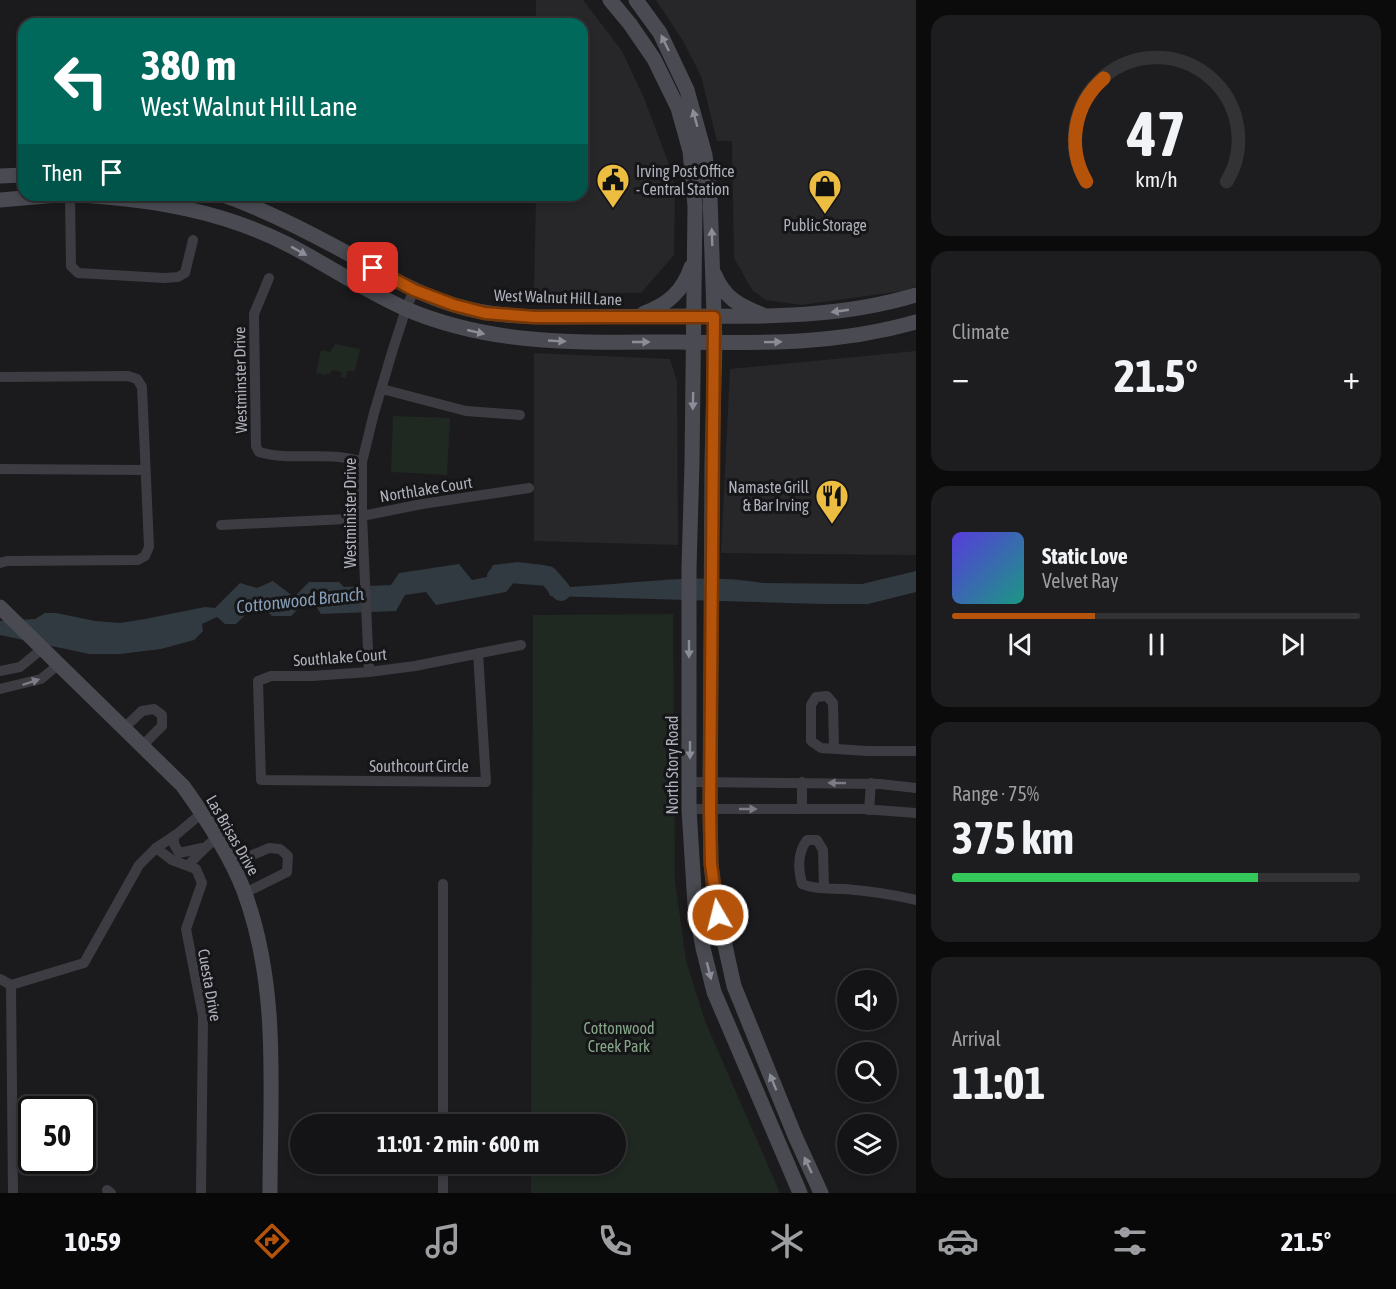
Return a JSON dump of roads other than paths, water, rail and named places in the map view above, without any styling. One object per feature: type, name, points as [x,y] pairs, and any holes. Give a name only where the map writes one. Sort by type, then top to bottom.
[{"type":"main road","name":"North Story Road","points":[[610,0],[654,59],[678,108],[690,151],[695,206],[689,568],[689,809],[695,905],[714,992],[800,1193]]},
{"type":"main road","points":[[636,0],[660,33],[687,90],[705,155],[710,197],[715,343],[710,810],[711,864],[720,930],[734,986],[795,1136],[821,1193]]},
{"type":"main road","points":[[672,97],[687,90]]},
{"type":"main road","points":[[0,176],[18,174]]},
{"type":"main road","points":[[0,200],[18,198]]},
{"type":"main road","points":[[151,201],[209,214],[286,243],[406,309],[462,329],[492,336],[600,342],[790,342],[852,337],[916,322]]},
{"type":"main road","name":"West Walnut Hill Lane","points":[[238,201],[291,223],[414,290],[454,305],[485,313],[515,316],[773,317],[875,306],[916,295]]},
{"type":"main road","points":[[209,214],[228,209],[276,227],[287,227],[291,223]]},
{"type":"main road","points":[[632,317],[653,310],[676,296],[688,276],[694,259]]},
{"type":"main road","points":[[713,271],[725,294],[741,306],[773,317]]},
{"type":"main road","points":[[692,463],[712,463]]},
{"type":"main road","name":"Las Brisas Drive","points":[[1,608],[183,786],[217,838],[245,893],[258,935],[267,976],[269,999],[270,1193]]},
{"type":"main road","points":[[692,866],[711,864]]},
{"type":"street","points":[[70,201],[71,266],[78,273],[178,277],[185,273],[193,240]]},
{"type":"street","name":"Westminster Drive","points":[[269,278],[254,314],[256,446],[259,452],[269,455],[354,459],[362,462]]},
{"type":"street","name":"Westminister Drive","points":[[369,672],[362,462],[382,388],[414,290]]},
{"type":"street","points":[[0,377],[128,376],[137,379],[142,387],[149,547],[145,556],[138,560],[7,561],[0,563]]},
{"type":"street","points":[[382,388],[466,411],[520,415]]},
{"type":"street","points":[[0,469],[144,470]]},
{"type":"street","name":"Northlake Court","points":[[221,525],[347,519],[529,488]]},
{"type":"street","name":"Southlake Court","points":[[261,780],[258,681],[271,676],[369,672],[521,645]]},
{"type":"street","points":[[0,672],[21,667],[42,649]]},
{"type":"street","name":"Southcourt Circle","points":[[261,780],[486,782],[478,653]]},
{"type":"street","points":[[0,689],[41,679],[58,665]]},
{"type":"street","points":[[834,748],[833,703],[826,696],[816,697],[812,705],[811,741],[821,748],[916,751]]},
{"type":"street","points":[[124,728],[142,711],[154,709],[162,715],[162,726],[142,746]]},
{"type":"street","points":[[690,782],[871,783],[916,788]]},
{"type":"street","points":[[802,782],[802,809]]},
{"type":"street","points":[[869,810],[871,783]]},
{"type":"street","points":[[689,809],[869,810],[916,813]]},
{"type":"street","points":[[0,979],[11,985],[84,963],[139,865],[156,848],[202,813]]},
{"type":"street","points":[[174,836],[174,844],[179,853],[202,848],[217,838]]},
{"type":"street","points":[[156,848],[172,860],[188,865],[199,855],[202,848]]},
{"type":"street","points":[[231,864],[269,848],[280,849],[288,856],[287,872],[245,893]]},
{"type":"street","name":"Cuesta Drive","points":[[188,865],[196,869],[202,883],[186,929],[203,1016],[201,1193]]},
{"type":"street","points":[[443,884],[443,1114]]},
{"type":"street","points":[[824,887],[883,892],[916,900]]},
{"type":"street","points":[[0,1184],[13,1188],[11,985]]},
{"type":"street","points":[[442,1193],[443,1174]]},
{"type":"water","points":[[517,562],[553,568],[553,579],[559,585],[569,587],[691,579],[763,583],[862,584],[916,571],[916,592],[868,604],[550,596],[536,568],[522,572],[506,592],[436,605],[426,592],[405,595],[396,611],[321,614],[316,606],[300,607],[291,616],[272,616],[267,611],[248,612],[236,624],[225,624],[217,617],[202,624],[203,631],[194,640],[161,649],[120,654],[89,654],[0,635],[0,621],[35,619],[45,613],[120,623],[205,607],[215,608],[240,583],[257,588],[273,581],[294,597],[309,582],[339,582],[344,587],[391,585],[399,573],[459,564],[472,580],[487,577],[493,565]]},
{"type":"waterway","name":"Cottonwood Branch","points":[[497,577],[510,573],[548,576],[561,591]]},
{"type":"place","name":"Irving Post Office - Central Station","points":[[613,209]]},
{"type":"place","name":"Public Storage","points":[[825,215]]},
{"type":"place","name":"Namaste Grill & Bar Irving","points":[[832,525]]},
{"type":"park label","name":"Cottonwood Creek Park","points":[[619,1037]]}]
